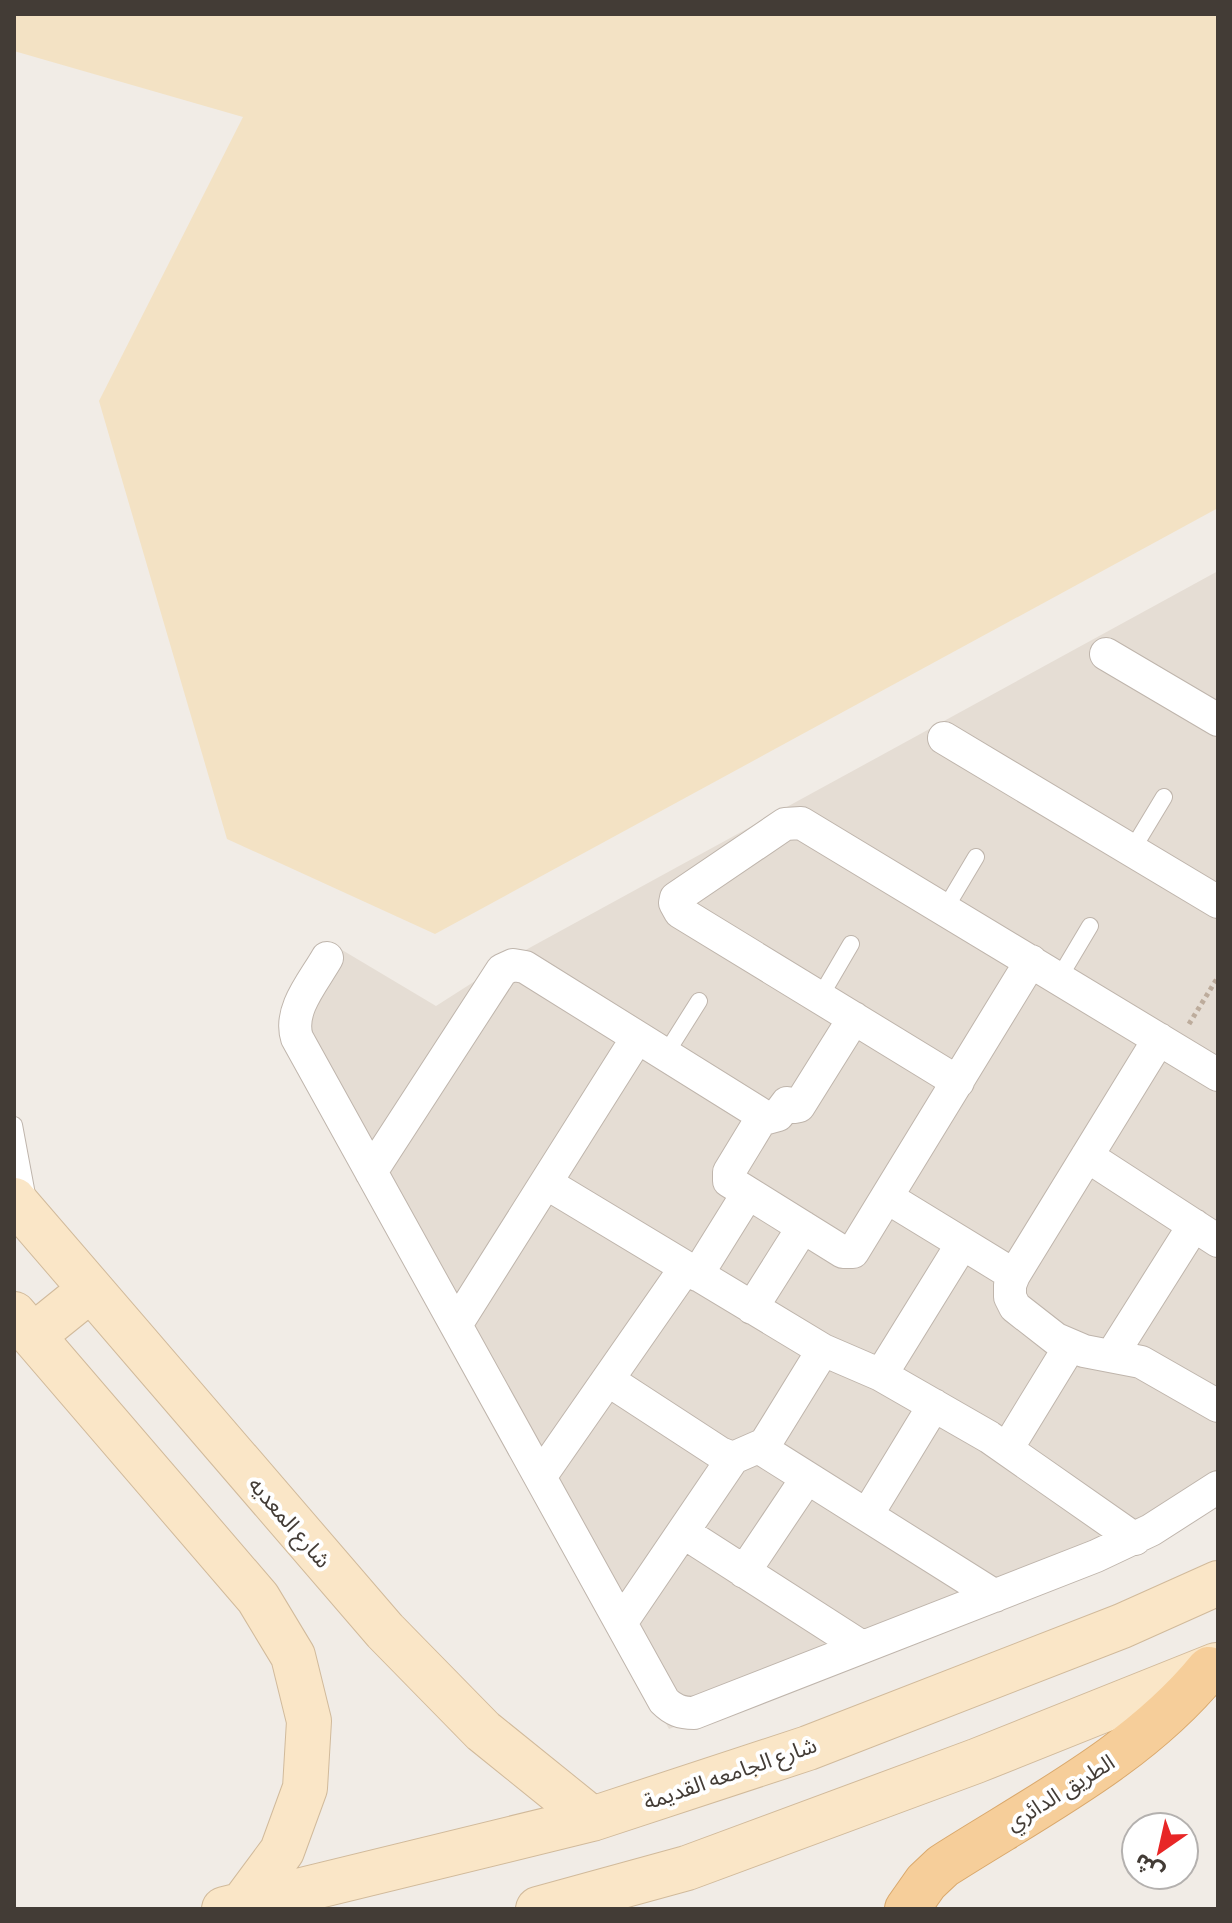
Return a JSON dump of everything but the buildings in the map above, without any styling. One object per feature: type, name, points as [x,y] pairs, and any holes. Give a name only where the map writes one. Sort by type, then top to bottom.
[{"type":"main road","name":"شارع المعديه","points":[[23,1210],[385,1631],[483,1731],[592,1819]]},
{"type":"main road","points":[[90,1290],[23,1325],[258,1598],[293,1656],[309,1721],[305,1788],[282,1851],[233,1907]]},
{"type":"main road","name":"شارع الجامعه القديمة","points":[[233,1907],[592,1819],[808,1748],[1122,1626],[1218,1583]]},
{"type":"main road","points":[[538,1909],[687,1868],[976,1761],[1213,1666]]},
{"type":"main road","name":"الطريق الدائري","points":[[907,1909],[926,1882],[943,1866],[1140,1739],[1213,1666]]},
{"type":"street","points":[[1106,654],[1218,720]]},
{"type":"street","points":[[944,738],[1218,902]]},
{"type":"street","points":[[958,1082],[680,912],[675,903],[679,894],[785,824],[801,823],[1218,1075]]},
{"type":"street","points":[[327,958],[295,1013],[297,1038],[664,1701],[677,1711],[694,1713],[1135,1539],[1218,1487]]},
{"type":"street","points":[[763,1116],[728,1175],[729,1181],[843,1252],[856,1250],[1031,961]]},
{"type":"street","points":[[371,1172],[502,970],[507,967],[525,967],[763,1116],[774,1118],[787,1103],[799,1106],[854,1018]]},
{"type":"street","points":[[456,1325],[637,1038]]},
{"type":"street","points":[[1167,1044],[1087,1156],[1014,1275],[1010,1297],[1022,1315],[1070,1346],[1141,1362],[1218,1406]]},
{"type":"street","points":[[1087,1156],[1206,1233],[1112,1355]]},
{"type":"street","points":[[546,1183],[823,1350],[881,1375],[1007,1449],[1135,1539]]},
{"type":"street","points":[[540,1477],[608,1380],[748,1193]]},
{"type":"street","points":[[888,1198],[1014,1275]]},
{"type":"street","points":[[752,1308],[803,1227]]},
{"type":"street","points":[[881,1375],[962,1244]]},
{"type":"street","points":[[1007,1449],[1070,1346]]},
{"type":"street","points":[[621,1623],[683,1532],[746,1453],[769,1439],[823,1350]]},
{"type":"street","points":[[608,1380],[720,1453],[746,1453],[807,1478],[995,1596]]},
{"type":"street","points":[[867,1515],[934,1405]]},
{"type":"street","points":[[744,1572],[807,1478]]},
{"type":"street","points":[[683,1532],[862,1647]]},
{"type":"lane","points":[[1132,850],[1164,797]]},
{"type":"lane","points":[[945,909],[976,857]]},
{"type":"lane","points":[[1059,978],[1090,926]]},
{"type":"lane","points":[[820,997],[851,944]]},
{"type":"lane","points":[[665,1055],[699,1001]]},
{"type":"lane","points":[[14,1125],[23,1210]]},
{"type":"path","points":[[1167,1044],[1218,977]]},
{"type":"shaded area","points":[[1218,571],[1218,1496],[1118,1557],[669,1729],[282,1019],[327,941],[436,1006],[511,958]]},
{"type":"sand","points":[[14,14],[1218,14],[1218,508],[435,934],[227,839],[99,401],[243,117],[14,51]]}]
